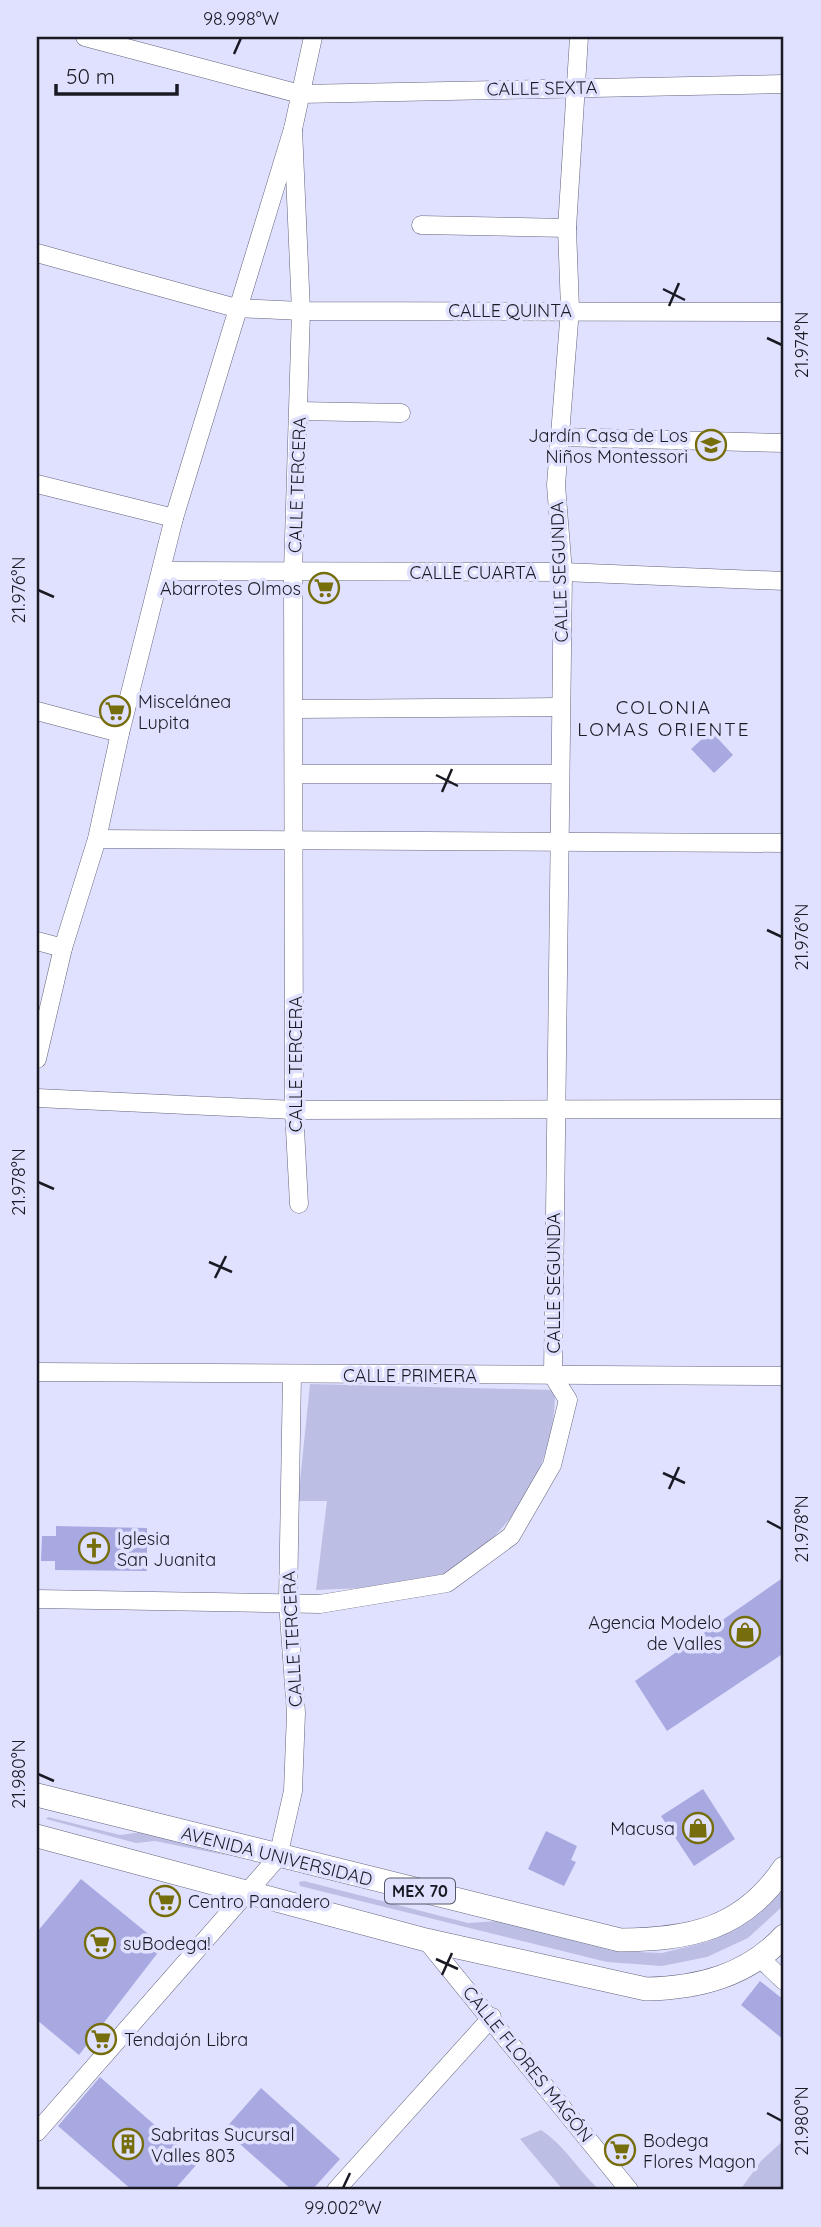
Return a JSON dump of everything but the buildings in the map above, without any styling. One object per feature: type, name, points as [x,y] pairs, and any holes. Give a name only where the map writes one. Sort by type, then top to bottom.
[{"type":"main road","name":"AVENIDA UNIVERSIDAD","points":[[37,1795],[620,1940],[663,1940],[694,1935],[718,1926],[760,1898],[784,1868]]},
{"type":"main road","name":"MEX 70","points":[[37,1836],[426,1940],[646,1989],[683,1988],[720,1979],[760,1958],[784,1936]]},
{"type":"street","name":"CALLE SEXTA","points":[[85,37],[300,94],[784,84]]},
{"type":"street","points":[[37,1059],[63,948],[97,839],[120,733],[174,518],[236,308],[293,129],[313,37]]},
{"type":"street","name":"CALLE SEGUNDA","points":[[37,1599],[320,1604],[447,1583],[511,1536],[552,1465],[568,1400],[553,1376],[562,572],[556,485],[570,310],[567,228],[579,37]]},
{"type":"street","name":"CALLE TERCERA","points":[[293,129],[301,311],[293,572],[296,709],[294,1110],[299,1204]]},
{"type":"street","points":[[421,225],[567,228]]},
{"type":"street","name":"CALLE QUINTA","points":[[37,253],[236,308],[301,311],[784,312]]},
{"type":"street","points":[[299,411],[401,412]]},
{"type":"street","points":[[561,437],[784,443]]},
{"type":"street","points":[[37,484],[174,518]]},
{"type":"street","name":"CALLE CUARTA","points":[[162,572],[562,572],[784,580]]},
{"type":"street","points":[[296,709],[560,707]]},
{"type":"street","points":[[37,712],[120,733]]},
{"type":"street","points":[[295,774],[560,774]]},
{"type":"street","points":[[97,839],[784,843]]},
{"type":"street","points":[[37,941],[63,948]]},
{"type":"street","points":[[37,1098],[294,1110],[784,1109]]},
{"type":"street","name":"CALLE PRIMERA","points":[[37,1372],[784,1376]]},
{"type":"street","name":"CALLE TERCERA","points":[[37,2132],[278,1857],[293,1791],[296,1713],[288,1602],[292,1375]]},
{"type":"street","name":"CALLE FLORES MAGÓN","points":[[426,1940],[492,2017],[629,2190]]},
{"type":"street","points":[[760,1958],[784,1981]]},
{"type":"street","points":[[336,2190],[492,2017]]},
{"type":"shaded area","points":[[310,1384],[555,1390],[554,1415],[541,1464],[517,1509],[482,1547],[448,1572],[409,1583],[316,1590],[327,1501],[298,1501]]},
{"type":"shaded area","points":[[48,1817],[120,1835],[142,1832],[230,1856],[155,1841],[136,1843],[46,1819]]},
{"type":"shaded area","points":[[304,1881],[468,1923],[497,1921],[613,1951],[662,1953],[707,1942],[742,1925],[767,1906],[784,1887],[784,1905],[748,1938],[707,1957],[662,1966],[607,1962],[300,1886],[299,1882]]},
{"type":"shaded area","points":[[541,2130],[558,2144],[600,2190],[563,2190],[520,2139]]},
{"type":"shaded area","points":[[784,2140],[784,2190],[740,2190],[761,2161]]},
{"type":"place","name":"Jardín Casa de Los Niños Montessori","points":[[711,445]]},
{"type":"place","name":"Abarrotes Olmos","points":[[324,588]]},
{"type":"place","name":"Miscelánea Lupita","points":[[115,711]]},
{"type":"place","name":"Iglesia San Juanita","points":[[94,1548]]},
{"type":"place","name":"Agencia Modelo de Valles","points":[[745,1632]]},
{"type":"place","name":"Macusa","points":[[698,1828]]},
{"type":"place","name":"Centro Panadero","points":[[165,1901]]},
{"type":"place","name":"suBodega!","points":[[100,1943]]},
{"type":"place","name":"Tendajón Libra","points":[[101,2039]]},
{"type":"place","name":"Sabritas Sucursal Valles 803","points":[[128,2144]]},
{"type":"place","name":"Bodega Flores Magon","points":[[620,2150]]},
{"type":"district","name":"COLONIA LOMAS ORIENTE","points":[[664,718]]}]
